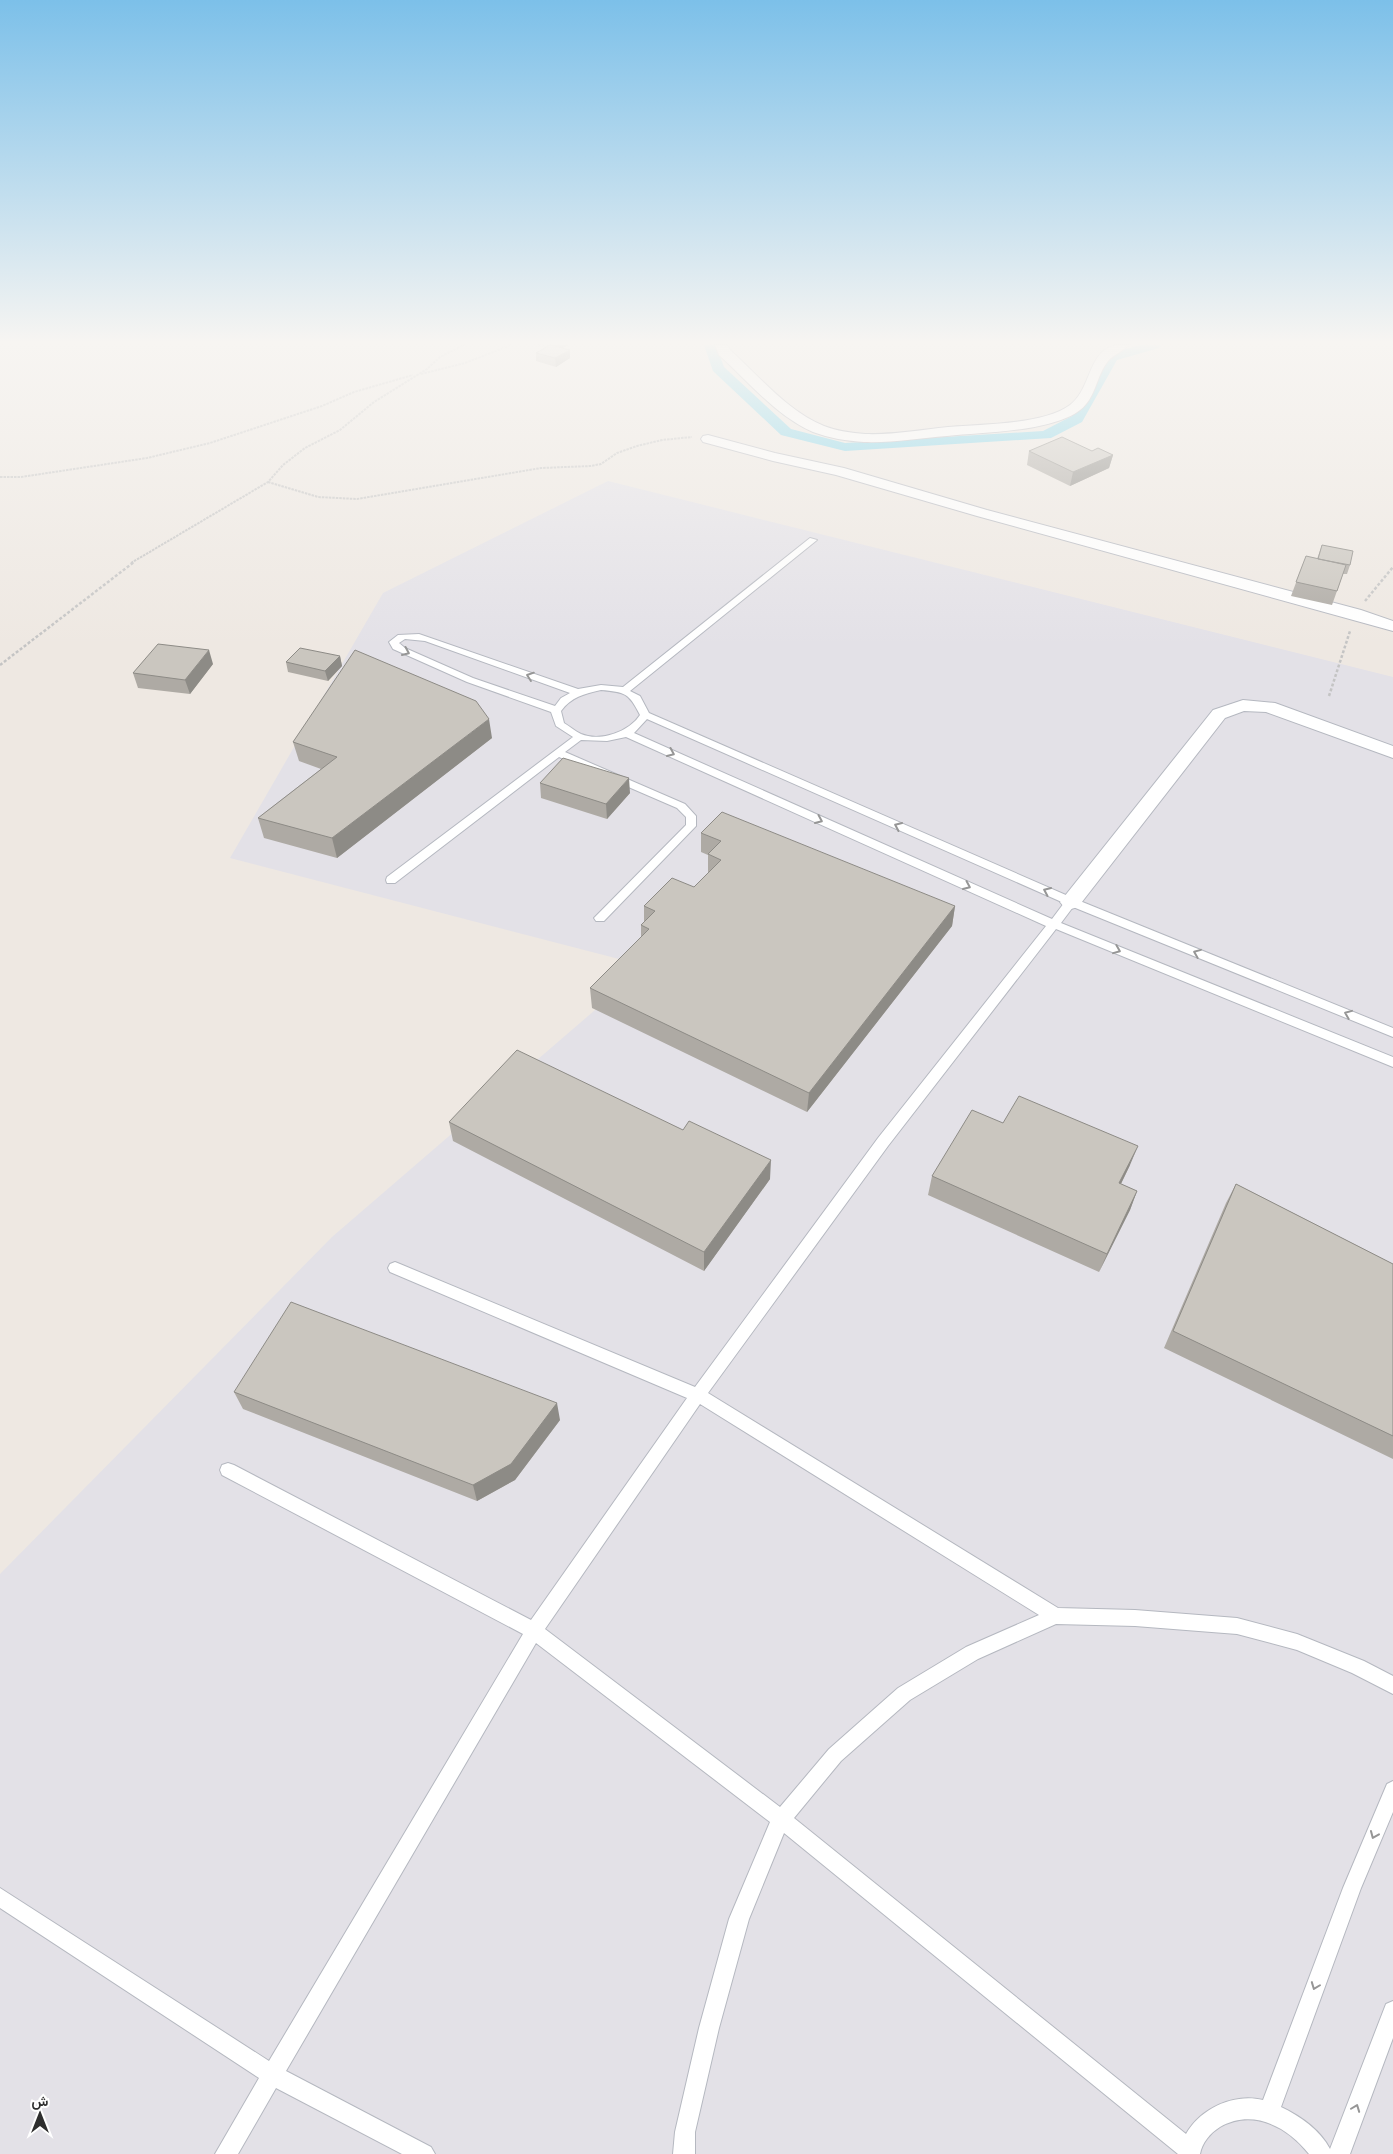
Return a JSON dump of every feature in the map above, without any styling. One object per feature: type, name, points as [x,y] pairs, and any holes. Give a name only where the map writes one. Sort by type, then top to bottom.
[{"type":"street","points":[[729,446],[757,454],[839,470],[982,513],[1393,626]]},
{"type":"street","points":[[1071,902],[1223,711],[1242,705],[1269,707],[1393,752]]},
{"type":"lane","points":[[624,690],[813,540]]},
{"type":"lane","points":[[556,710],[470,680],[396,647],[394,642],[401,637],[409,636],[428,639],[576,692]]},
{"type":"lane","points":[[608,687],[624,690],[636,697],[643,705],[645,715],[635,728],[626,733],[611,738],[595,739],[579,736],[567,731],[557,721],[556,710],[560,703],[576,692],[591,688],[608,687]]},
{"type":"lane","points":[[645,715],[1071,902],[1393,1032]]},
{"type":"lane","points":[[626,733],[1053,924],[1393,1062]]},
{"type":"lane","points":[[391,880],[579,736]]},
{"type":"lane","points":[[558,752],[681,806],[690,816],[691,826],[600,918]]},
{"type":"lane","points":[[226,2154],[534,1631],[698,1395],[883,1142],[1071,902]]},
{"type":"lane","points":[[395,1268],[698,1395],[1056,1616]]},
{"type":"lane","points":[[228,1470],[534,1631],[781,1819],[1189,2152],[1202,2127],[1221,2113],[1244,2107],[1269,2111],[1292,2124],[1315,2144],[1322,2154]]},
{"type":"lane","points":[[684,2154],[685,2132],[707,2037],[739,1919],[781,1819],[836,1755],[904,1694],[972,1653],[1056,1616],[1134,1618],[1237,1626],[1297,1642],[1358,1667],[1393,1685]]},
{"type":"lane","points":[[1269,2111],[1352,1888],[1393,1790]]},
{"type":"lane","points":[[0,1897],[272,2075],[424,2154]]},
{"type":"lane","points":[[1338,2154],[1393,2011]]},
{"type":"path","points":[[0,477],[21,478],[186,450],[200,446]]},
{"type":"path","points":[[0,665],[128,565],[268,482],[290,459],[311,446]]},
{"type":"path","points":[[268,482],[303,495],[356,500],[370,496],[392,494],[541,468],[591,466],[601,464],[627,449],[641,446]]},
{"type":"shaded area","points":[[608,481],[1393,677],[1393,2154],[0,2154],[0,1574],[332,1237],[646,966],[230,858],[383,593]]},
{"type":"building","points":[[1042,446],[1080,446],[1092,451],[1098,448],[1113,455],[1073,472],[1029,451]]},
{"type":"building","points":[[1322,545],[1353,551],[1350,565],[1318,559]]},
{"type":"building","points":[[1306,556],[1346,565],[1337,591],[1296,582]]},
{"type":"building","points":[[158,644],[209,650],[185,680],[133,673]]},
{"type":"building","points":[[300,648],[340,656],[325,671],[286,662]]},
{"type":"building","points":[[355,650],[476,701],[489,719],[332,838],[258,818],[337,757],[293,742]]},
{"type":"building","points":[[563,758],[629,778],[606,804],[540,783]]},
{"type":"building","points":[[722,812],[955,906],[809,1093],[590,988],[649,929],[641,925],[655,911],[644,906],[672,878],[694,887],[721,860],[708,854],[721,841],[701,833]]},
{"type":"building","points":[[517,1050],[683,1130],[689,1121],[771,1160],[704,1252],[449,1122]]},
{"type":"building","points":[[1019,1096],[1138,1146],[1119,1183],[1137,1191],[1107,1254],[932,1176],[972,1110],[1003,1123]]},
{"type":"building","points":[[1236,1184],[1393,1264],[1393,1436],[1173,1331]]},
{"type":"building","points":[[291,1302],[557,1403],[511,1464],[473,1485],[234,1392]]},
{"type":"waterway","points":[[839,446],[870,446]]}]
